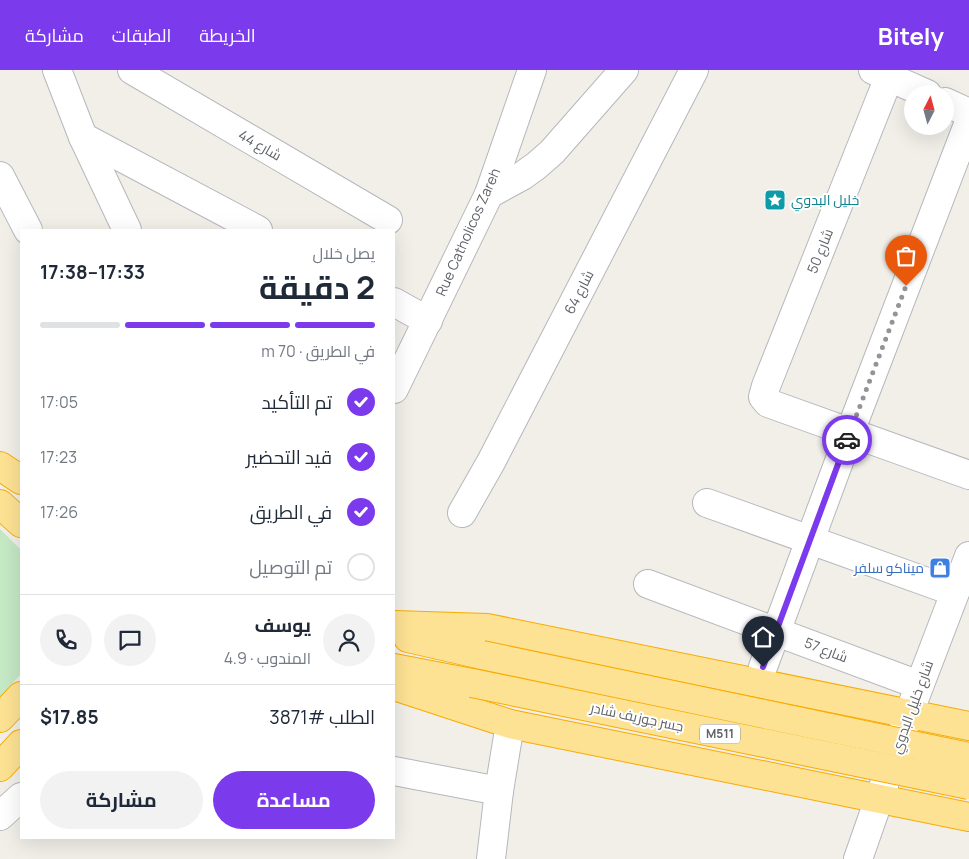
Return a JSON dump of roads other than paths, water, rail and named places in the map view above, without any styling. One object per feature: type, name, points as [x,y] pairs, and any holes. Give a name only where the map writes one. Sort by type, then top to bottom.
[{"type":"highway","points":[[0,466],[20,479]]},
{"type":"highway","points":[[0,504],[20,522]]},
{"type":"highway","points":[[395,625],[487,628],[969,726]]},
{"type":"highway","name":"جسر جوزيف شادر","points":[[395,634],[482,655],[969,757]]},
{"type":"highway","name":"جسر جوزيف شادر","points":[[395,668],[969,785]]},
{"type":"highway","points":[[395,686],[510,724],[969,817]]},
{"type":"highway","points":[[0,718],[20,697]]},
{"type":"highway","points":[[0,767],[20,745]]},
{"type":"street","points":[[57,70],[83,137],[127,229]]},
{"type":"street","name":"شارع 44","points":[[132,70],[388,220]]},
{"type":"street","name":"Rue Catholicos Zareh","points":[[395,385],[489,194],[532,70]]},
{"type":"street","points":[[489,194],[522,176],[552,152],[624,70]]},
{"type":"street","name":"شارع 64","points":[[462,513],[491,462],[694,70]]},
{"type":"street","points":[[881,73],[907,85]]},
{"type":"street","name":"شارع 50","points":[[850,432],[768,403],[763,397],[881,73]]},
{"type":"street","points":[[954,106],[969,112]]},
{"type":"street","points":[[763,667],[850,432],[969,122]]},
{"type":"street","points":[[83,137],[256,229]]},
{"type":"street","points":[[0,176],[27,229]]},
{"type":"street","points":[[395,303],[428,320]]},
{"type":"street","points":[[850,432],[969,475]]},
{"type":"street","points":[[707,503],[955,592]]},
{"type":"street","name":"شارع خليل البدوي","points":[[858,859],[908,713],[969,556]]},
{"type":"street","name":"شارع 57","points":[[648,584],[919,685]]},
{"type":"street","points":[[491,859],[499,791],[510,724]]},
{"type":"street","points":[[395,771],[499,791]]},
{"type":"street","points":[[0,816],[20,798]]},
{"type":"place","name":"خليل البدوي","points":[[775,200]]},
{"type":"place","name":"ميناكو سلفر","points":[[940,568]]}]
